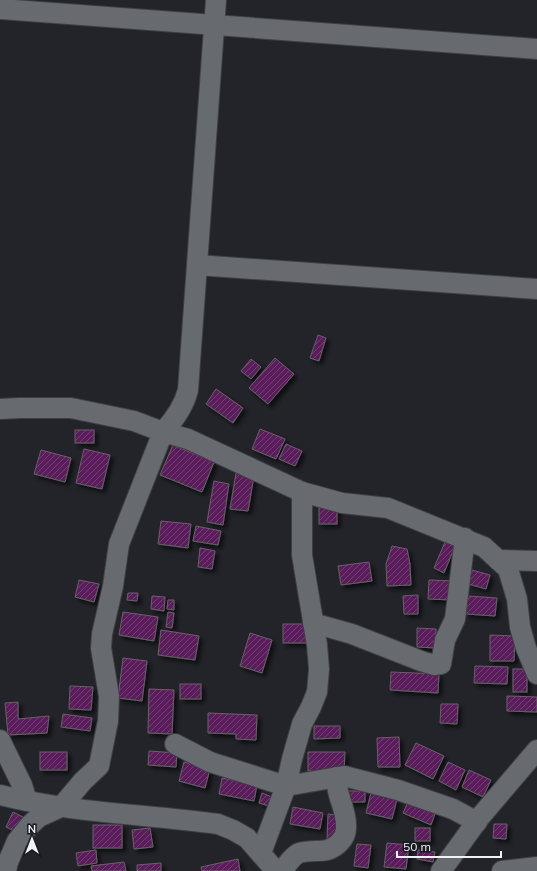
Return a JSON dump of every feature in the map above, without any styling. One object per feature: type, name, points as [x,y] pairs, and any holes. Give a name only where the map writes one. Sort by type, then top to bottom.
[{"type":"street","points":[[5,865],[17,841],[30,824],[40,817],[61,807],[83,781],[99,766],[108,721],[109,696],[101,648],[102,634],[113,586],[119,544],[164,432],[175,420],[187,396],[188,390],[216,0]]},
{"type":"street","points":[[0,9],[214,24],[537,50]]},
{"type":"street","points":[[197,264],[537,289]]},
{"type":"street","points":[[0,409],[72,408],[134,421],[188,439],[302,492],[342,503],[388,508],[484,547],[508,569],[517,599],[520,627],[526,648],[537,674]]},
{"type":"street","points":[[261,854],[286,786],[302,724],[317,692],[319,669],[302,555],[302,492]]},
{"type":"street","points":[[313,623],[352,634],[421,661],[434,665],[441,664],[444,640],[455,619],[465,538]]},
{"type":"street","points":[[498,560],[537,561]]},
{"type":"street","points":[[0,740],[22,785],[27,801]]},
{"type":"street","points":[[175,744],[210,762],[286,786],[336,776],[344,776],[383,785],[453,809],[477,822]]},
{"type":"street","points":[[441,871],[477,822],[537,750]]},
{"type":"street","points":[[282,871],[290,860],[298,854],[323,852],[335,848],[344,838],[346,830],[345,814],[338,793],[336,776]]},
{"type":"street","points":[[0,795],[61,807],[218,824],[247,838],[276,871]]},
{"type":"street","points":[[502,871],[537,867]]},
{"type":"building","points":[[318,335],[326,338],[319,361],[310,358]]},
{"type":"building","points":[[275,358],[294,374],[268,404],[249,388]]},
{"type":"building","points":[[251,359],[261,367],[251,379],[241,371]]},
{"type":"building","points":[[216,389],[243,408],[233,423],[206,404]]},
{"type":"building","points":[[260,429],[285,439],[276,459],[252,449]]},
{"type":"building","points":[[75,430],[94,430],[94,443],[75,443]]},
{"type":"building","points":[[286,444],[302,451],[295,466],[279,459]]},
{"type":"building","points":[[173,445],[214,462],[202,492],[160,475]]},
{"type":"building","points":[[84,449],[110,455],[102,489],[76,483]]},
{"type":"building","points":[[41,450],[71,458],[65,482],[34,474]]},
{"type":"building","points":[[236,473],[254,476],[248,511],[230,509]]},
{"type":"building","points":[[214,481],[229,484],[223,525],[207,522]]},
{"type":"building","points":[[319,507],[337,507],[337,524],[319,524]]},
{"type":"building","points":[[161,521],[191,524],[188,548],[158,544]]},
{"type":"building","points":[[196,526],[221,531],[218,545],[193,541]]},
{"type":"building","points":[[445,542],[455,546],[444,573],[434,568]]},
{"type":"building","points":[[392,546],[407,549],[410,564],[411,585],[387,586],[386,564]]},
{"type":"building","points":[[200,548],[215,551],[212,569],[198,567]]},
{"type":"building","points":[[369,562],[372,581],[341,585],[338,566]]},
{"type":"building","points":[[472,570],[490,575],[486,589],[468,584]]},
{"type":"building","points":[[79,580],[99,584],[94,602],[75,597]]},
{"type":"building","points":[[429,580],[453,581],[452,600],[428,599]]},
{"type":"building","points":[[128,593],[138,593],[137,601],[127,600]]},
{"type":"building","points":[[418,595],[418,614],[404,614],[403,596]]},
{"type":"building","points":[[152,596],[165,597],[164,611],[151,609]]},
{"type":"building","points":[[468,596],[497,598],[495,616],[466,614]]},
{"type":"building","points":[[168,600],[174,600],[174,610],[167,609]]},
{"type":"building","points":[[123,612],[158,617],[154,641],[119,635]]},
{"type":"building","points":[[168,612],[174,613],[172,628],[166,627]]},
{"type":"building","points":[[283,624],[306,624],[306,643],[283,643]]},
{"type":"building","points":[[417,628],[436,629],[436,648],[417,647]]},
{"type":"building","points":[[161,630],[199,636],[195,660],[158,655]]},
{"type":"building","points":[[250,633],[272,640],[262,673],[240,666]]},
{"type":"building","points":[[490,635],[515,636],[514,661],[490,661]]},
{"type":"building","points":[[123,658],[147,661],[142,701],[118,698]]},
{"type":"building","points":[[475,666],[508,667],[507,684],[474,683]]},
{"type":"building","points":[[513,669],[527,669],[527,692],[513,692]]},
{"type":"building","points":[[391,672],[439,674],[438,693],[390,690]]},
{"type":"building","points":[[180,684],[201,684],[201,699],[180,699]]},
{"type":"building","points":[[70,686],[93,687],[91,710],[69,709]]},
{"type":"building","points":[[149,689],[174,690],[172,734],[148,733]]},
{"type":"building","points":[[507,696],[537,697],[537,712],[507,711]]},
{"type":"building","points":[[18,702],[18,719],[49,716],[47,733],[8,735],[5,703]]},
{"type":"building","points":[[441,704],[458,704],[457,724],[440,723]]},
{"type":"building","points":[[208,713],[257,715],[256,740],[236,739],[236,734],[208,733]]},
{"type":"building","points":[[63,714],[92,718],[90,731],[61,727]]},
{"type":"building","points":[[314,726],[340,726],[340,738],[314,739]]},
{"type":"building","points":[[399,737],[400,767],[378,767],[377,738]]},
{"type":"building","points":[[416,743],[444,756],[433,779],[405,765]]},
{"type":"building","points":[[149,751],[177,753],[176,767],[148,765]]},
{"type":"building","points":[[40,752],[67,752],[67,770],[40,770]]},
{"type":"building","points":[[308,752],[345,752],[344,772],[308,771]]},
{"type":"building","points":[[184,762],[210,769],[205,788],[179,781]]},
{"type":"building","points":[[448,762],[465,770],[456,790],[439,781]]},
{"type":"building","points":[[469,770],[491,780],[483,797],[462,787]]},
{"type":"building","points":[[222,778],[257,785],[254,801],[219,794]]},
{"type":"building","points":[[348,791],[365,791],[365,802],[347,802]]},
{"type":"building","points":[[262,793],[272,797],[269,806],[259,803]]},
{"type":"building","points":[[371,793],[397,799],[392,819],[366,813]]},
{"type":"building","points":[[409,800],[436,811],[431,825],[403,813]]},
{"type":"building","points":[[293,807],[323,813],[320,829],[290,824]]},
{"type":"building","points":[[13,812],[23,817],[16,832],[6,827]]},
{"type":"building","points":[[328,814],[337,815],[335,841],[327,841]]},
{"type":"building","points":[[494,824],[507,824],[506,839],[493,838]]},
{"type":"building","points":[[93,825],[122,825],[122,848],[93,848]]},
{"type":"building","points":[[150,828],[153,847],[134,849],[132,830]]},
{"type":"building","points":[[415,828],[430,828],[430,841],[415,841]]},
{"type":"building","points":[[387,843],[409,845],[406,869],[384,867]]},
{"type":"building","points":[[357,844],[371,845],[368,868],[354,866]]},
{"type":"building","points":[[96,850],[97,863],[78,866],[76,853]]},
{"type":"building","points":[[418,850],[435,852],[433,862],[417,859]]},
{"type":"building","points":[[238,859],[240,871],[202,871],[201,867]]},
{"type":"building","points":[[124,862],[126,871],[92,871],[91,866]]},
{"type":"building","points":[[161,863],[161,871],[137,871],[137,865]]}]
